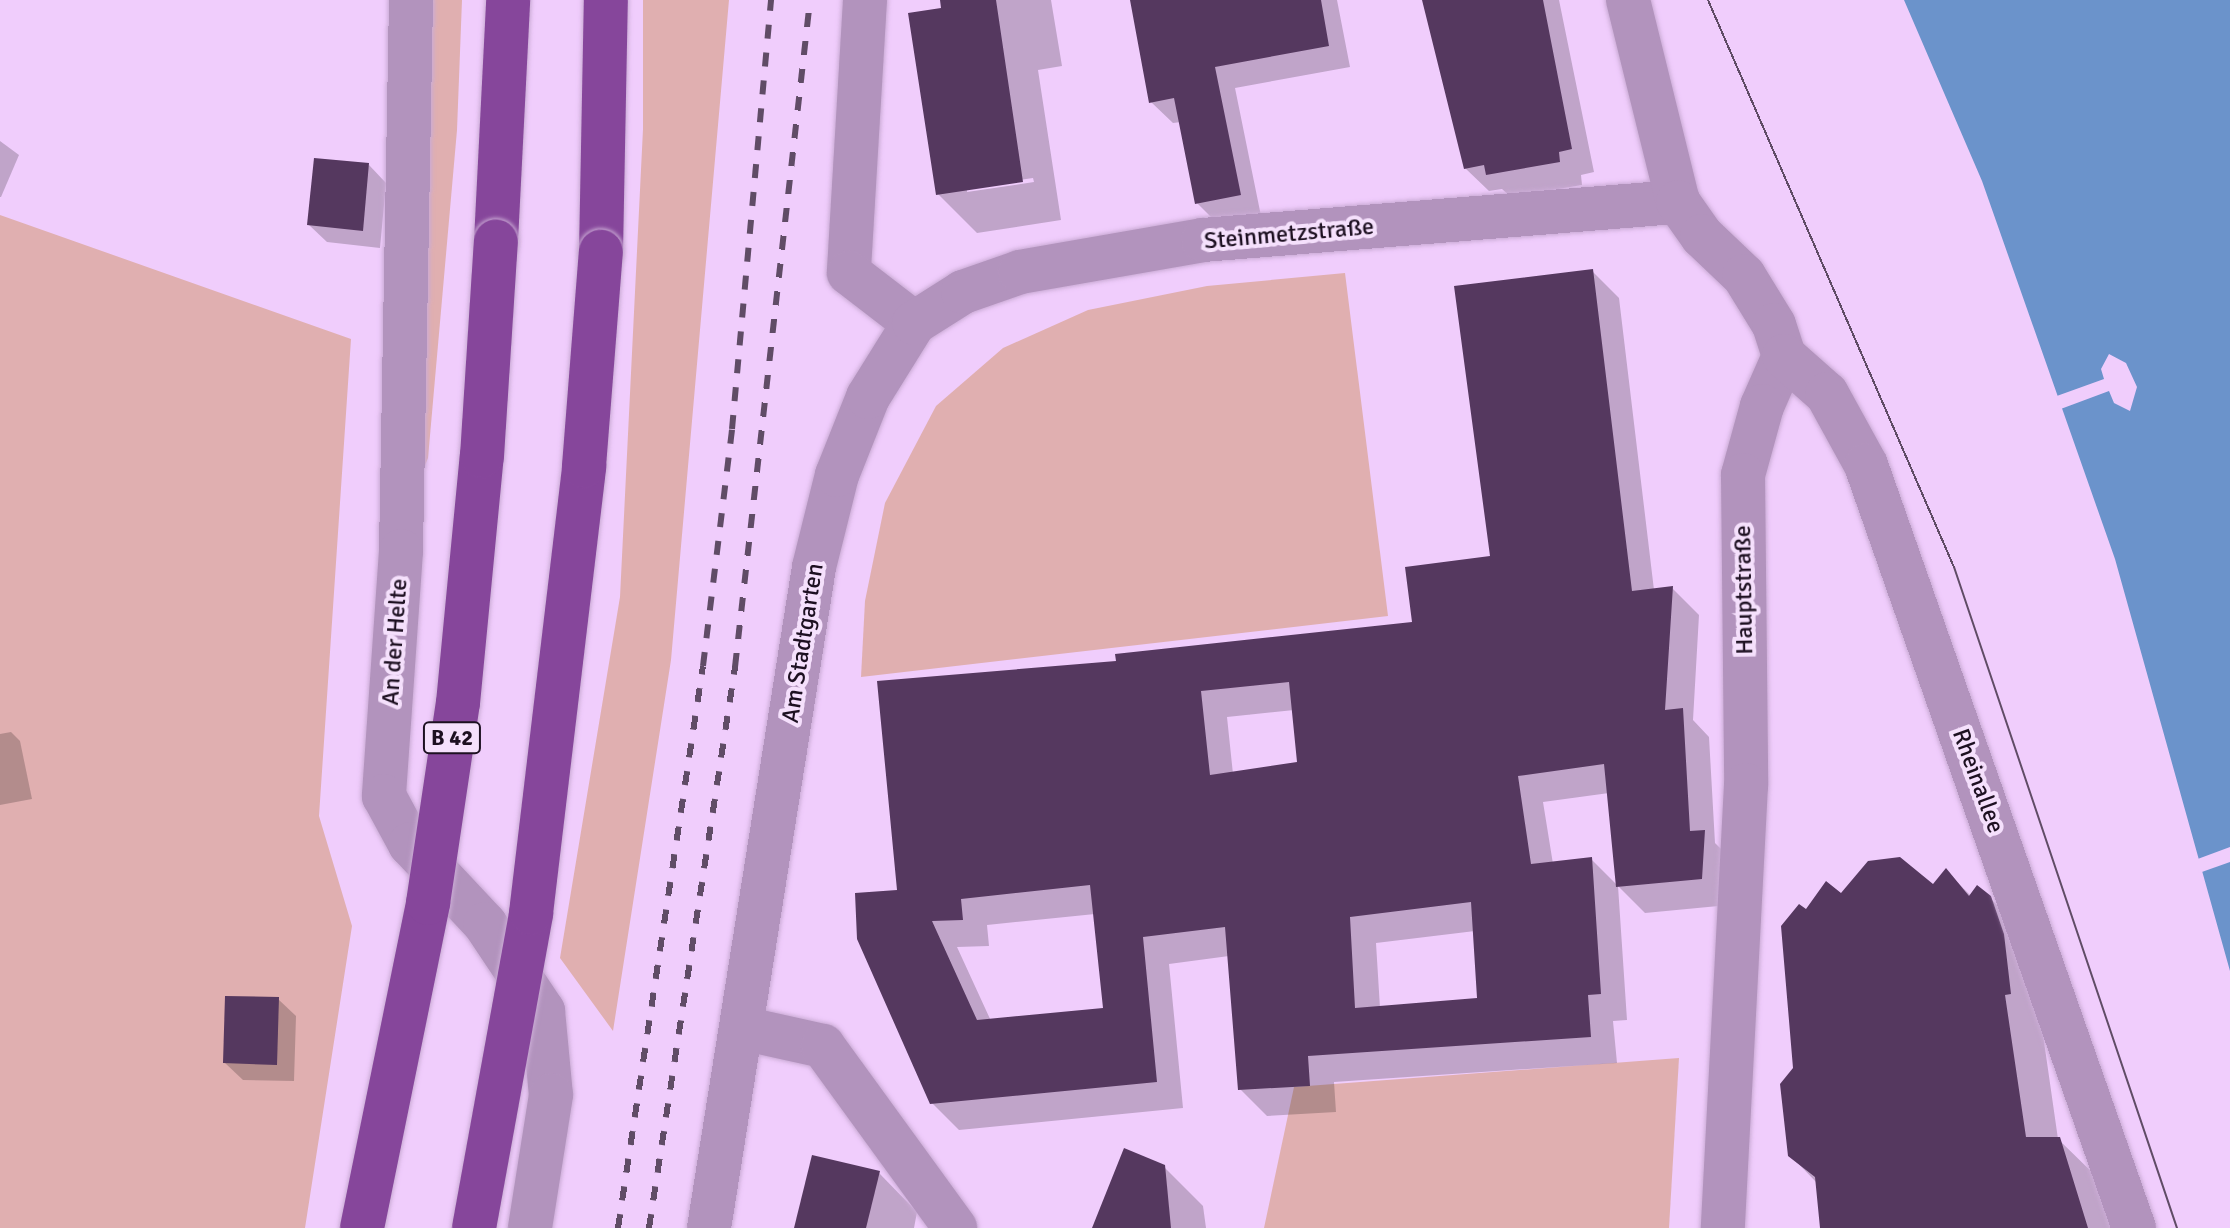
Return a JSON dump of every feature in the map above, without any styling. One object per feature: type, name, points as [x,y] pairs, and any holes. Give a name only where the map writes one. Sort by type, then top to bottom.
[{"type":"highway","name":"B 42","points":[[362,1228],[428,903],[458,703],[482,456],[508,0]]},
{"type":"highway","points":[[474,1228],[531,913],[584,466],[601,252],[606,0]]},
{"type":"street","name":"An der Helte","points":[[411,0],[401,551],[384,796],[410,844],[485,924],[543,1011],[551,1095],[530,1228]]},
{"type":"street","points":[[865,0],[849,273],[914,323]]},
{"type":"street","points":[[1628,0],[1678,202],[1702,236],[1744,276],[1774,325],[1784,356]]},
{"type":"street","name":"Steinmetzstraße","points":[[914,323],[963,292],[1020,272],[1203,240],[1678,202]]},
{"type":"street","name":"Am Stadtgarten","points":[[742,1028],[814,567],[837,475],[868,397],[914,323]]},
{"type":"street","name":"Hauptstraße","points":[[1723,1228],[1746,785],[1743,475],[1762,406],[1784,356]]},
{"type":"street","name":"Rheinallee","points":[[1784,356],[1827,394],[1866,465],[2134,1228]]},
{"type":"street","points":[[709,1228],[742,1028],[823,1046],[955,1228]]},
{"type":"shaded area","points":[[431,0],[462,0],[457,130],[428,458],[416,487]]},
{"type":"shaded area","points":[[643,0],[729,0],[671,660],[613,1031],[560,958],[620,597],[643,129]]},
{"type":"shaded area","points":[[0,215],[351,339],[319,816],[352,926],[305,1228],[0,1228]]},
{"type":"shaded area","points":[[1345,273],[1388,616],[861,677],[865,601],[885,503],[936,406],[1003,348],[1088,310],[1207,286]]},
{"type":"shaded area","points":[[1679,1058],[1669,1228],[1264,1228],[1294,1087]]},
{"type":"water","points":[[1904,0],[2230,0],[2230,971],[2115,559],[1982,181]]},
{"type":"pier","points":[[2109,354],[2126,363],[2137,387],[2130,411],[2114,403],[2109,391],[2058,410],[2054,397],[2104,379],[2101,369]]},
{"type":"pier","points":[[2230,847],[2230,862],[2199,873],[2195,860]]},
{"type":"building","points":[[940,0],[996,0],[1023,182],[936,195],[908,13],[941,8]]},
{"type":"building","points":[[1130,0],[1321,0],[1329,46],[1215,67],[1241,195],[1195,204],[1174,98],[1149,103]]},
{"type":"building","points":[[1422,0],[1543,0],[1572,149],[1559,152],[1560,162],[1486,175],[1484,165],[1464,169]]},
{"type":"building","points":[[314,158],[369,163],[363,231],[307,225]]},
{"type":"building","points":[[1593,269],[1632,591],[1673,586],[1665,710],[1683,708],[1690,831],[1705,830],[1702,879],[1616,887],[1604,764],[1518,776],[1531,864],[1592,857],[1601,994],[1588,995],[1591,1037],[1308,1056],[1310,1086],[1238,1090],[1225,927],[1143,937],[1157,1082],[930,1104],[857,939],[855,893],[897,890],[877,681],[1116,661],[1115,654],[1412,622],[1405,567],[1490,556],[1454,286]],"holes":[[[1289,682],[1297,762],[1210,775],[1201,691]],[[1090,885],[1103,1008],[977,1020],[932,921],[963,920],[961,899]],[[1471,902],[1477,998],[1355,1008],[1350,917]]]},
{"type":"building","points":[[1900,857],[1933,884],[1946,868],[1969,896],[1977,885],[1991,896],[2004,934],[2011,994],[2005,995],[2026,1137],[2060,1137],[2088,1228],[1820,1228],[1815,1177],[1788,1156],[1780,1084],[1793,1068],[1781,926],[1799,904],[1806,909],[1826,881],[1841,893],[1868,861]]},
{"type":"building","points":[[225,996],[279,997],[277,1065],[223,1063]]},
{"type":"building","points":[[1124,1148],[1165,1165],[1171,1228],[1092,1228]]},
{"type":"building","points":[[812,1155],[880,1171],[866,1228],[794,1228]]},
{"type":"tram line","points":[[1708,0],[1954,567],[2177,1228]]},
{"type":"railway","points":[[618,1228],[703,666],[732,429],[771,0]]},
{"type":"railway","points":[[649,1228],[735,667],[810,0]]}]
